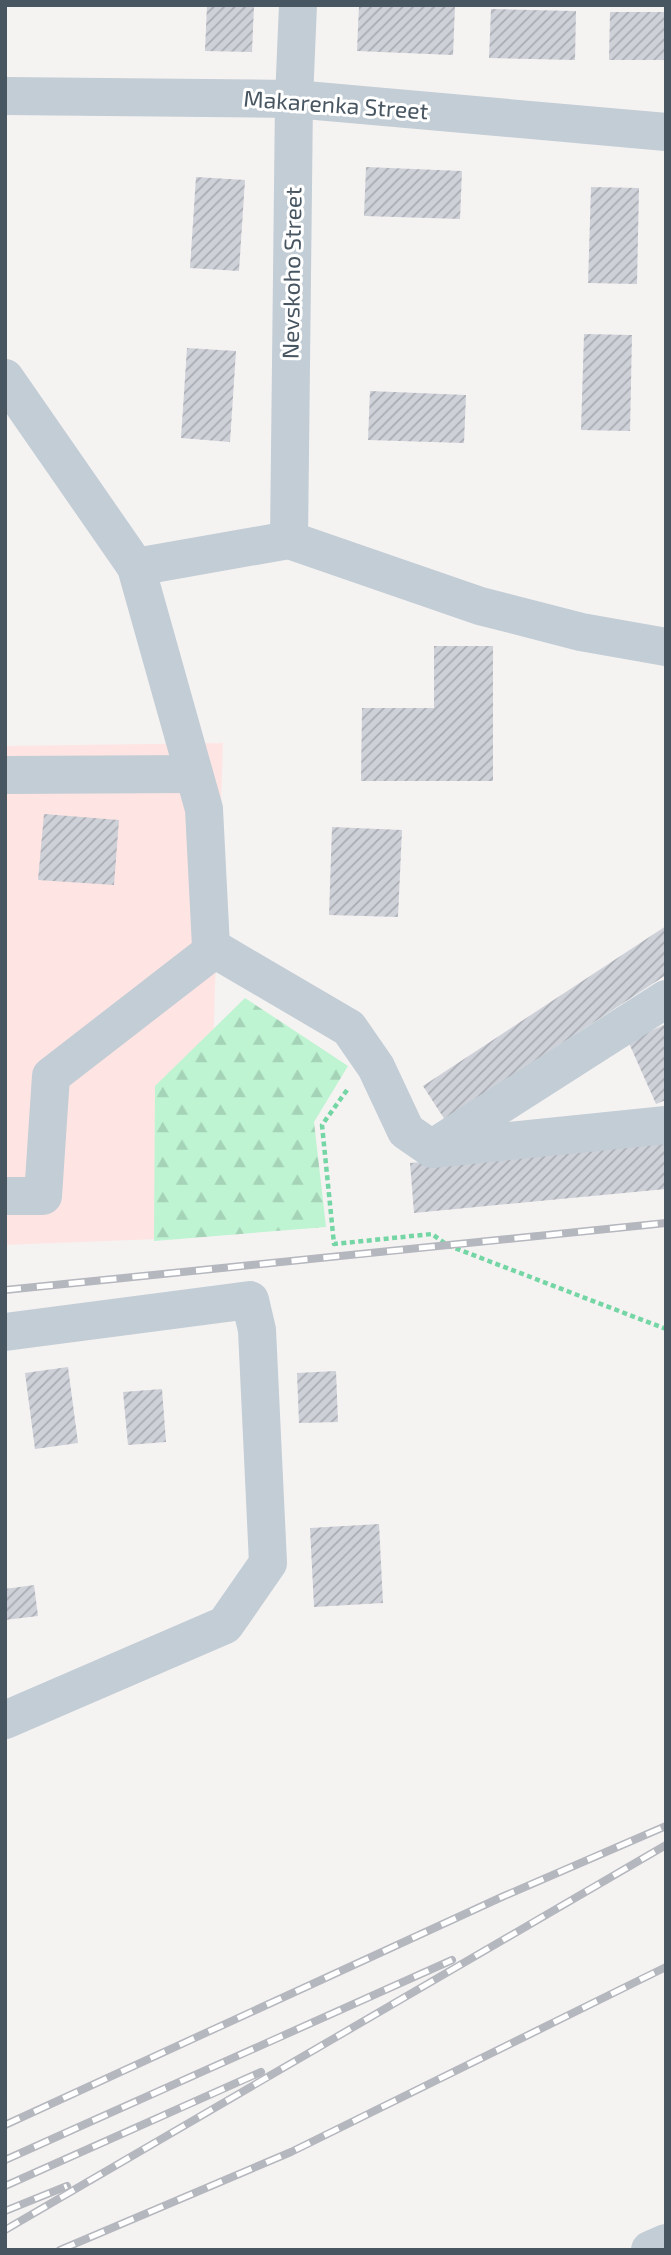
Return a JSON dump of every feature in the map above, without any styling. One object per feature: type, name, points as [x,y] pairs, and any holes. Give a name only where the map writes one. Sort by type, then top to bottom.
[{"type":"street","name":"Nevskoho Street","points":[[289,540],[294,99],[298,5]]},
{"type":"street","name":"Makarenka Street","points":[[5,96],[294,99],[666,132]]},
{"type":"street","points":[[5,379],[136,567],[204,809],[211,947],[349,1028],[419,1140]]},
{"type":"street","points":[[136,567],[289,540],[480,606],[581,632],[666,647]]},
{"type":"street","points":[[5,775],[194,774]]},
{"type":"street","points":[[5,1196],[43,1196],[51,1076],[215,949]]},
{"type":"street","points":[[419,1140],[666,999]]},
{"type":"street","points":[[419,1140],[666,1125]]},
{"type":"street","points":[[5,1332],[250,1300],[257,1330],[268,1563],[225,1625],[5,1720]]},
{"type":"street","points":[[650,2250],[666,2244]]},
{"type":"path","points":[[370,1058],[322,1125],[334,1244],[432,1234],[447,1245],[666,1329]]},
{"type":"shaded area","points":[[223,743],[207,1237],[5,1245],[5,746]]},
{"type":"green space","points":[[245,998],[348,1066],[314,1122],[326,1227],[154,1241],[155,1086]]},
{"type":"building","points":[[207,5],[254,5],[252,52],[205,51]]},
{"type":"building","points":[[359,5],[455,6],[453,55],[357,51]]},
{"type":"building","points":[[491,9],[576,11],[575,60],[489,58]]},
{"type":"building","points":[[610,12],[666,12],[666,60],[609,60]]},
{"type":"building","points":[[366,167],[462,171],[460,219],[364,216]]},
{"type":"building","points":[[196,177],[245,180],[239,271],[190,268]]},
{"type":"building","points":[[591,187],[639,188],[637,284],[588,283]]},
{"type":"building","points":[[584,334],[632,335],[630,431],[581,430]]},
{"type":"building","points":[[187,348],[236,351],[230,442],[181,438]]},
{"type":"building","points":[[370,391],[466,395],[464,443],[368,440]]},
{"type":"building","points":[[434,646],[493,646],[493,781],[361,781],[362,708],[434,708]]},
{"type":"building","points":[[44,814],[119,820],[114,885],[38,880]]},
{"type":"building","points":[[332,827],[402,830],[398,917],[329,915]]},
{"type":"building","points":[[666,926],[666,975],[445,1120],[423,1086]]},
{"type":"building","points":[[666,1024],[666,1100],[656,1104],[628,1041]]},
{"type":"building","points":[[666,1139],[666,1189],[414,1213],[410,1163]]},
{"type":"building","points":[[68,1367],[78,1443],[35,1449],[25,1373]]},
{"type":"building","points":[[336,1371],[338,1422],[299,1423],[297,1373]]},
{"type":"building","points":[[162,1389],[166,1442],[128,1445],[123,1392]]},
{"type":"building","points":[[379,1524],[383,1603],[314,1607],[310,1528]]},
{"type":"building","points":[[34,1585],[38,1616],[5,1620],[5,1589]]},
{"type":"railway","points":[[5,1290],[666,1223]]},
{"type":"railway","points":[[5,2125],[504,1896],[666,1826]]},
{"type":"railway","points":[[5,2230],[666,1845]]},
{"type":"railway","points":[[5,2160],[452,1960]]},
{"type":"railway","points":[[60,2250],[291,2152],[666,1967]]},
{"type":"railway","points":[[5,2186],[261,2072]]},
{"type":"railway","points":[[5,2211],[67,2186]]}]
